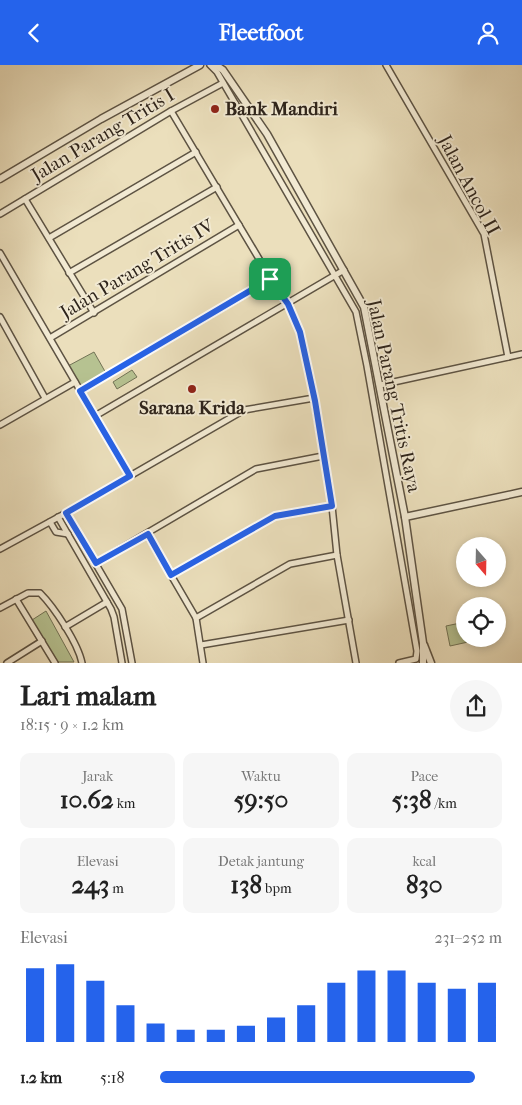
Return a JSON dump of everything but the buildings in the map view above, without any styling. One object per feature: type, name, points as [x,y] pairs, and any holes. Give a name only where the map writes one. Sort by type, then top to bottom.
[{"type":"street","points":[[0,179],[101,119],[200,65]]},
{"type":"street","points":[[210,65],[217,72],[336,275],[359,320],[417,651],[416,659],[399,663]]},
{"type":"street","name":"Jalan Parang Tritis Raya","points":[[216,65],[223,68],[267,134],[364,307],[405,517],[424,643],[431,663]]},
{"type":"street","name":"Jalan Ancol II","points":[[386,65],[484,234],[508,357]]},
{"type":"street","name":"Jalan Parang Tritis I","points":[[0,214],[171,111],[223,83]]},
{"type":"street","points":[[171,111],[270,279],[288,304],[300,332],[314,398],[332,506],[337,555],[356,663]]},
{"type":"street","points":[[49,238],[196,152]]},
{"type":"street","points":[[70,273],[217,187]]},
{"type":"street","points":[[25,199],[94,313]]},
{"type":"street","name":"Jalan Parang Tritis IV","points":[[50,338],[239,225]]},
{"type":"street","points":[[0,253],[130,476]]},
{"type":"street","points":[[95,416],[344,270]]},
{"type":"street","points":[[80,391],[270,279]]},
{"type":"street","points":[[0,317],[45,398]]},
{"type":"street","points":[[380,385],[522,354]]},
{"type":"street","points":[[1,422],[75,382]]},
{"type":"street","points":[[0,549],[244,410],[314,398]]},
{"type":"street","points":[[96,563],[256,469],[323,456]]},
{"type":"street","points":[[405,517],[522,492]]},
{"type":"street","points":[[171,575],[275,516],[332,506]]},
{"type":"street","points":[[66,513],[122,609],[132,663]]},
{"type":"street","points":[[58,517],[114,617],[122,663]]},
{"type":"street","points":[[50,522],[56,532],[68,534]]},
{"type":"street","points":[[148,534],[196,618],[203,663]]},
{"type":"street","points":[[196,618],[290,564],[337,555]]},
{"type":"street","points":[[0,608],[28,593],[40,593],[65,627],[82,663]]},
{"type":"street","points":[[16,599],[55,663]]},
{"type":"street","points":[[65,627],[107,602]]},
{"type":"street","points":[[201,645],[349,620]]},
{"type":"street","points":[[7,663],[42,641]]},
{"type":"street","name":"Jalan Parang Tritis Raya","points":[[423,663],[424,643]]},
{"type":"green space","points":[[94,352],[107,375],[81,389],[68,366]]},
{"type":"green space","points":[[132,370],[137,377],[117,389],[113,382]]},
{"type":"green space","points":[[46,611],[74,662],[56,662],[32,620]]},
{"type":"green space","points":[[456,624],[456,645],[450,646],[446,626]]},
{"type":"place","name":"Bank Mandiri","points":[[215,109]]},
{"type":"place","name":"Sarana Krida","points":[[192,389]]},
{"type":"route","points":[[270,279],[288,304],[300,332],[315,401],[332,506],[280,514],[269,518],[171,575],[148,534],[96,563],[66,513],[130,476],[80,391],[270,279]]}]
